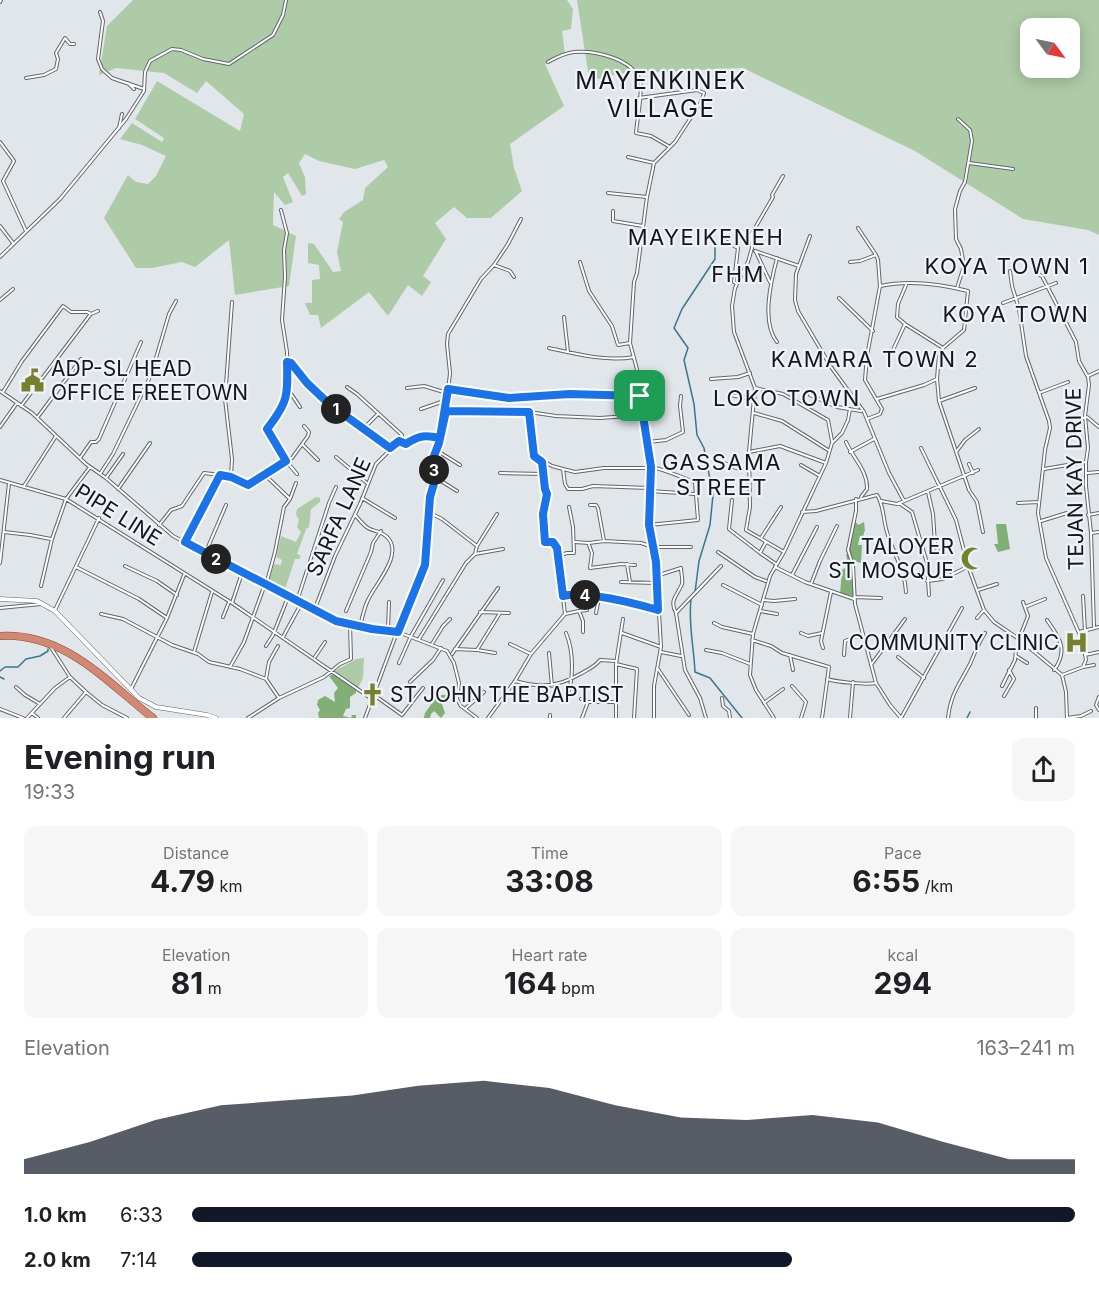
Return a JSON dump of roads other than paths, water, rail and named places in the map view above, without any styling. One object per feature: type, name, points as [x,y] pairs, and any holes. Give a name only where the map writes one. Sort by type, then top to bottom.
[{"type":"highway","points":[[0,638],[50,646],[68,656],[149,718]]},
{"type":"highway","points":[[0,638],[39,639],[72,654],[153,718]]},
{"type":"street","points":[[0,257],[60,199],[120,128],[144,89],[145,72],[150,61],[172,49],[229,64],[273,35],[284,15],[286,0]]},
{"type":"street","points":[[100,12],[103,21],[98,44],[99,64],[109,76],[144,89]]},
{"type":"street","points":[[26,78],[44,75],[56,69],[58,59],[56,53],[63,41],[66,38],[70,44],[74,44]]},
{"type":"street","points":[[548,62],[576,52],[613,59],[629,66],[635,72],[641,86],[636,133],[651,136],[670,147]]},
{"type":"street","points":[[128,83],[134,89]]},
{"type":"street","points":[[639,98],[704,91],[675,142],[654,163],[634,282],[630,343],[651,467],[649,525],[657,582],[661,646],[654,687],[654,718]]},
{"type":"street","points":[[130,108],[131,113]]},
{"type":"street","points":[[120,128],[122,114]]},
{"type":"street","points":[[957,288],[964,266],[961,249],[956,239],[955,209],[960,191],[966,182],[972,141],[969,130],[958,119]]},
{"type":"street","points":[[0,142],[14,161],[3,181],[26,231]]},
{"type":"street","points":[[628,157],[654,163]]},
{"type":"street","points":[[969,163],[1013,169]]},
{"type":"street","points":[[783,176],[776,185],[773,197],[751,236],[752,248],[737,285],[732,306],[734,332],[755,388],[749,452],[750,507],[746,530],[784,552]]},
{"type":"street","points":[[608,193],[647,197]]},
{"type":"street","points":[[281,210],[287,232],[284,250],[282,320],[287,362],[287,388],[284,407],[267,429],[286,461],[297,474]]},
{"type":"street","points":[[613,211],[613,221],[643,226]]},
{"type":"street","points":[[365,718],[425,565],[430,497],[435,480],[433,465],[446,411],[450,373],[448,334],[480,279],[494,265],[517,228],[520,219]]},
{"type":"street","points":[[0,226],[13,244]]},
{"type":"street","points":[[858,228],[876,255],[880,286],[867,356],[865,380],[882,411],[867,419]]},
{"type":"street","points":[[810,236],[799,266],[795,287],[798,311],[831,367],[864,412],[889,473],[904,501]]},
{"type":"street","points":[[723,240],[738,248],[734,274],[734,282],[737,285]]},
{"type":"street","points":[[752,248],[771,284]]},
{"type":"street","points":[[755,251],[799,266]]},
{"type":"street","points":[[850,262],[876,255]]},
{"type":"street","points":[[777,258],[771,284],[769,318],[773,338],[777,342]]},
{"type":"street","points":[[580,262],[589,291],[612,326],[618,345],[630,343]]},
{"type":"street","points":[[494,265],[510,271],[514,277]]},
{"type":"street","points":[[1010,271],[1026,356],[1050,428],[1045,450],[1038,513],[1046,558],[1079,632],[1086,660],[1083,667]]},
{"type":"street","name":"TEJAN KAY DRIVE","points":[[1036,273],[1042,276],[1048,286],[1076,342],[1079,361],[1088,376],[1085,416],[1088,448],[1086,473],[1091,533],[1094,627]]},
{"type":"street","points":[[880,286],[920,283],[968,291],[964,330],[939,354],[937,379],[939,401],[969,490],[977,502],[983,532]]},
{"type":"street","points":[[1003,303],[1056,283]]},
{"type":"street","points":[[906,285],[897,317],[943,348]]},
{"type":"street","points":[[0,300],[13,289]]},
{"type":"street","points":[[839,298],[873,331]]},
{"type":"street","points":[[100,474],[113,454],[151,375],[176,301]]},
{"type":"street","points":[[231,477],[232,459],[225,399],[232,302]]},
{"type":"street","points":[[91,315],[87,312],[71,312],[63,306],[1,392],[32,413],[90,467],[106,478],[159,525],[205,554],[336,621],[398,632],[441,648],[451,655],[459,683],[457,699],[461,706],[477,718]]},
{"type":"street","points":[[21,406],[91,315],[98,310]]},
{"type":"street","points":[[564,317],[568,352]]},
{"type":"street","points":[[893,350],[905,324]]},
{"type":"street","points":[[80,458],[91,442],[99,439],[141,342]]},
{"type":"street","points":[[549,348],[621,359],[634,357]]},
{"type":"street","points":[[37,418],[81,359]]},
{"type":"street","points":[[287,362],[291,363],[307,383],[328,403],[390,448]]},
{"type":"street","points":[[1088,376],[1099,370]]},
{"type":"street","points":[[711,380],[738,377],[750,373]]},
{"type":"street","points":[[877,399],[937,379]]},
{"type":"street","points":[[1039,393],[1068,382]]},
{"type":"street","points":[[407,388],[424,386],[447,393]]},
{"type":"street","points":[[639,386],[658,386]]},
{"type":"street","points":[[346,387],[357,394],[402,435],[399,441],[406,444],[425,435],[440,438]]},
{"type":"street","points":[[287,388],[300,407]]},
{"type":"street","points":[[755,388],[783,394],[828,420],[832,443]]},
{"type":"street","points":[[939,401],[975,388]]},
{"type":"street","points":[[448,389],[509,398],[570,394],[640,396]]},
{"type":"street","points":[[729,395],[755,399]]},
{"type":"street","points":[[810,395],[837,407],[864,412]]},
{"type":"street","points":[[648,442],[666,440],[683,432],[681,396]]},
{"type":"street","points":[[421,409],[447,400]]},
{"type":"street","points":[[0,427],[17,403]]},
{"type":"street","points":[[774,718],[753,683],[750,664],[753,634],[768,582],[826,463],[832,443],[842,433],[850,409]]},
{"type":"street","points":[[446,411],[529,412],[568,417],[642,415]]},
{"type":"street","points":[[529,412],[534,456],[542,462],[575,472],[604,468],[651,467],[669,471],[695,482],[699,520],[649,525]]},
{"type":"street","points":[[754,413],[782,421],[829,450]]},
{"type":"street","points":[[364,428],[378,414]]},
{"type":"street","points":[[1071,421],[1085,416],[1099,427]]},
{"type":"street","points":[[159,525],[171,510],[182,506],[204,473],[231,477],[246,485],[286,461],[309,433],[304,426]]},
{"type":"street","points":[[956,452],[965,440],[979,429]]},
{"type":"street","points":[[24,486],[56,436]]},
{"type":"street","points":[[850,452],[875,439]]},
{"type":"street","name":"SARFA LANE","points":[[314,611],[335,556],[376,464],[399,441]]},
{"type":"street","points":[[846,442],[865,474],[867,483],[867,489],[858,499],[848,550],[853,565],[854,598],[876,683],[901,718],[962,608]]},
{"type":"street","points":[[118,489],[150,443]]},
{"type":"street","points":[[302,444],[318,459]]},
{"type":"street","points":[[749,452],[780,446],[826,463]]},
{"type":"street","points":[[921,448],[957,520],[984,610],[994,622],[1023,642],[1062,675],[1066,692],[1067,718],[1081,716],[1090,711]]},
{"type":"street","points":[[436,450],[460,465]]},
{"type":"street","points":[[106,478],[123,454]]},
{"type":"street","points":[[336,457],[368,484]]},
{"type":"street","points":[[542,462],[547,494],[543,514],[545,542],[555,544],[565,614]]},
{"type":"street","points":[[722,462],[736,468],[750,470]]},
{"type":"street","points":[[1044,470],[1086,462]]},
{"type":"street","points":[[969,464],[973,473]]},
{"type":"street","points":[[801,465],[820,476]]},
{"type":"street","points":[[41,586],[51,539],[66,499],[90,467]]},
{"type":"street","points":[[563,469],[568,489],[593,486],[695,494]]},
{"type":"street","points":[[880,500],[899,504],[978,470]]},
{"type":"street","points":[[1086,473],[1099,472]]},
{"type":"street","points":[[500,473],[543,474]]},
{"type":"street","points":[[185,542],[220,475]]},
{"type":"street","points":[[265,475],[290,499]]},
{"type":"street","name":"PIPE LINE","points":[[0,480],[66,499],[253,617],[372,699]]},
{"type":"street","points":[[435,480],[457,491]]},
{"type":"street","points":[[0,563],[9,483]]},
{"type":"street","points":[[230,667],[244,642],[266,584],[284,507],[296,483]]},
{"type":"street","points":[[297,601],[336,487]]},
{"type":"street","points":[[928,492],[933,514],[935,544],[939,553]]},
{"type":"street","points":[[802,512],[816,511],[877,495],[886,530],[905,579],[906,592]]},
{"type":"street","points":[[362,498],[395,518]]},
{"type":"street","points":[[732,500],[729,529],[776,566],[831,592],[854,598],[881,598]]},
{"type":"street","points":[[1018,503],[1039,502]]},
{"type":"street","points":[[899,504],[912,512],[927,563],[929,594]]},
{"type":"street","points":[[205,554],[226,505]]},
{"type":"street","points":[[590,505],[596,505],[598,508],[604,541]]},
{"type":"street","points":[[558,556],[574,553],[575,542],[569,507]]},
{"type":"street","points":[[761,538],[780,507]]},
{"type":"street","points":[[429,513],[442,519],[477,546]]},
{"type":"street","points":[[1040,521],[1067,513]]},
{"type":"street","points":[[1088,515],[1099,513]]},
{"type":"street","points":[[419,639],[466,563],[475,554],[477,546],[497,514]]},
{"type":"street","points":[[355,515],[368,528],[381,531],[393,544],[394,552],[386,571],[368,599],[360,627]]},
{"type":"street","points":[[55,610],[99,519]]},
{"type":"street","points":[[811,584],[837,526]]},
{"type":"street","points":[[792,575],[818,528]]},
{"type":"street","points":[[346,611],[373,543],[381,531]]},
{"type":"street","points":[[4,532],[30,534],[51,539]]},
{"type":"street","points":[[1091,533],[1099,532]]},
{"type":"street","points":[[575,542],[604,541],[641,543],[653,547],[691,547]]},
{"type":"street","points":[[760,553],[766,542]]},
{"type":"street","points":[[589,543],[592,553],[591,569],[635,564]]},
{"type":"street","points":[[475,554],[503,549]]},
{"type":"street","points":[[718,552],[755,577],[768,582]]},
{"type":"street","points":[[627,564],[630,582]]},
{"type":"street","points":[[126,566],[157,581],[177,595]]},
{"type":"street","points":[[676,613],[721,566]]},
{"type":"street","points":[[927,581],[943,579],[970,566]]},
{"type":"street","points":[[76,567],[139,599],[168,618]]},
{"type":"street","points":[[656,576],[681,568],[682,582],[673,601],[681,656],[685,670],[700,698],[706,718]]},
{"type":"street","points":[[223,616],[243,573]]},
{"type":"street","points":[[130,690],[168,618],[184,575]]},
{"type":"street","points":[[399,663],[411,636],[443,580]]},
{"type":"street","points":[[621,582],[657,582]]},
{"type":"street","points":[[978,590],[997,584]]},
{"type":"street","points":[[723,585],[762,605]]},
{"type":"street","points":[[451,655],[498,588]]},
{"type":"street","points":[[194,652],[212,592]]},
{"type":"street","points":[[823,648],[822,633],[831,592]]},
{"type":"street","points":[[563,596],[572,594],[658,610]]},
{"type":"street","points":[[1083,596],[1085,631]]},
{"type":"street","points":[[266,646],[288,597]]},
{"type":"street","points":[[597,613],[599,598]]},
{"type":"street","points":[[0,599],[30,599],[44,603],[55,610],[130,690],[156,707],[207,714],[216,718]]},
{"type":"street","points":[[764,600],[795,599]]},
{"type":"street","points":[[1025,606],[1045,599]]},
{"type":"street","points":[[387,630],[389,602]]},
{"type":"street","points":[[1019,639],[1028,616],[1023,602]]},
{"type":"street","points":[[0,608],[44,603]]},
{"type":"street","points":[[283,637],[301,604]]},
{"type":"street","points":[[488,718],[531,654],[565,614],[587,610]]},
{"type":"street","points":[[977,618],[984,610]]},
{"type":"street","points":[[579,611],[584,632]]},
{"type":"street","points":[[760,611],[777,614]]},
{"type":"street","points":[[480,612],[509,613]]},
{"type":"street","points":[[477,650],[500,613]]},
{"type":"street","points":[[101,614],[123,619],[157,637],[194,652],[209,662],[256,674],[266,679],[279,698]]},
{"type":"street","points":[[581,617],[589,616]]},
{"type":"street","points":[[432,644],[450,619]]},
{"type":"street","points":[[616,718],[616,662],[623,619]]},
{"type":"street","points":[[871,666],[905,619]]},
{"type":"street","points":[[1047,620],[1061,640],[1060,659],[1054,670]]},
{"type":"street","points":[[714,623],[753,634]]},
{"type":"street","points":[[248,718],[279,698],[351,659],[350,625]]},
{"type":"street","points":[[1079,632],[1099,627]]},
{"type":"street","points":[[566,633],[570,643],[571,679],[566,700]]},
{"type":"street","points":[[622,633],[661,646]]},
{"type":"street","points":[[801,633],[808,636],[822,633]]},
{"type":"street","points":[[948,718],[952,696],[972,658],[977,643],[985,633]]},
{"type":"street","points":[[844,655],[845,641],[862,634]]},
{"type":"street","points":[[752,640],[829,667],[822,718]]},
{"type":"street","points":[[315,659],[325,642]]},
{"type":"street","points":[[1002,686],[1016,656],[1016,650],[1023,642]]},
{"type":"street","points":[[510,644],[531,654]]},
{"type":"street","points":[[50,646],[70,677],[86,692],[102,705],[127,718]]},
{"type":"street","points":[[266,679],[269,662],[278,646]]},
{"type":"street","points":[[410,682],[433,660],[441,648]]},
{"type":"street","points":[[455,649],[495,653]]},
{"type":"street","points":[[706,650],[722,652],[731,658],[750,664]]},
{"type":"street","points":[[661,652],[681,656]]},
{"type":"street","points":[[1085,655],[1099,652]]},
{"type":"street","points":[[549,653],[552,686]]},
{"type":"street","points":[[790,655],[793,670]]},
{"type":"street","points":[[1016,656],[1027,663]]},
{"type":"street","points":[[898,657],[924,678]]},
{"type":"street","points":[[515,681],[530,686],[552,686],[571,679],[600,660],[616,662],[637,669],[634,718]]},
{"type":"street","points":[[1062,675],[1094,665]]},
{"type":"street","points":[[658,669],[689,715]]},
{"type":"street","points":[[1004,696],[1014,679],[1009,670]]},
{"type":"street","points":[[27,718],[55,688],[70,677]]},
{"type":"street","points":[[827,679],[853,682],[864,686],[876,683]]},
{"type":"street","points":[[849,718],[853,682]]},
{"type":"street","points":[[792,686],[806,702],[801,718]]},
{"type":"street","points":[[16,687],[40,704]]},
{"type":"street","points":[[374,695],[402,715],[423,688]]},
{"type":"street","points":[[764,703],[783,689]]},
{"type":"street","points":[[64,718],[86,692]]},
{"type":"street","points":[[465,709],[484,692]]},
{"type":"street","points":[[1099,697],[1096,705],[1099,710]]},
{"type":"street","points":[[722,698],[723,706],[730,713],[730,718]]},
{"type":"street","points":[[581,699],[588,703],[617,702]]},
{"type":"street","points":[[582,718],[588,703]]},
{"type":"street","points":[[1036,708],[1036,718]]},
{"type":"street","points":[[0,709],[23,718]]},
{"type":"street","points":[[32,712],[38,718]]},
{"type":"waterway","points":[[695,592],[699,561],[710,525],[713,495],[704,448],[697,435],[694,404],[684,360],[688,348],[674,328],[682,309],[715,259],[715,247]]},
{"type":"waterway","points":[[691,599],[695,672],[710,678],[742,718]]},
{"type":"waterway","points":[[0,671],[5,667],[18,667],[26,659],[40,656],[48,649]]},
{"type":"waterway","points":[[0,677],[4,679]]},
{"type":"waterway","points":[[967,718],[970,712]]},
{"type":"place","name":"ADP-SL HEAD OFFICE FREETOWN","points":[[33,381]]},
{"type":"place","name":"TALOYER ST MOSQUE","points":[[972,559]]},
{"type":"place","name":"COMMUNITY CLINIC","points":[[1077,643]]},
{"type":"place","name":"ST JOHN THE BAPTIST","points":[[372,695]]},
{"type":"district","name":"MAYENKINEK VILLAGE","points":[[661,95]]},
{"type":"district","name":"MAYEIKENEH","points":[[706,237]]},
{"type":"district","name":"KOYA TOWN 1","points":[[1007,266]]},
{"type":"district","name":"FHM","points":[[738,274]]},
{"type":"district","name":"KOYA TOWN","points":[[1016,314]]},
{"type":"district","name":"KAMARA TOWN 2","points":[[875,359]]},
{"type":"district","name":"LOKO TOWN","points":[[787,398]]},
{"type":"district","name":"GASSAMA STREET","points":[[722,474]]}]
